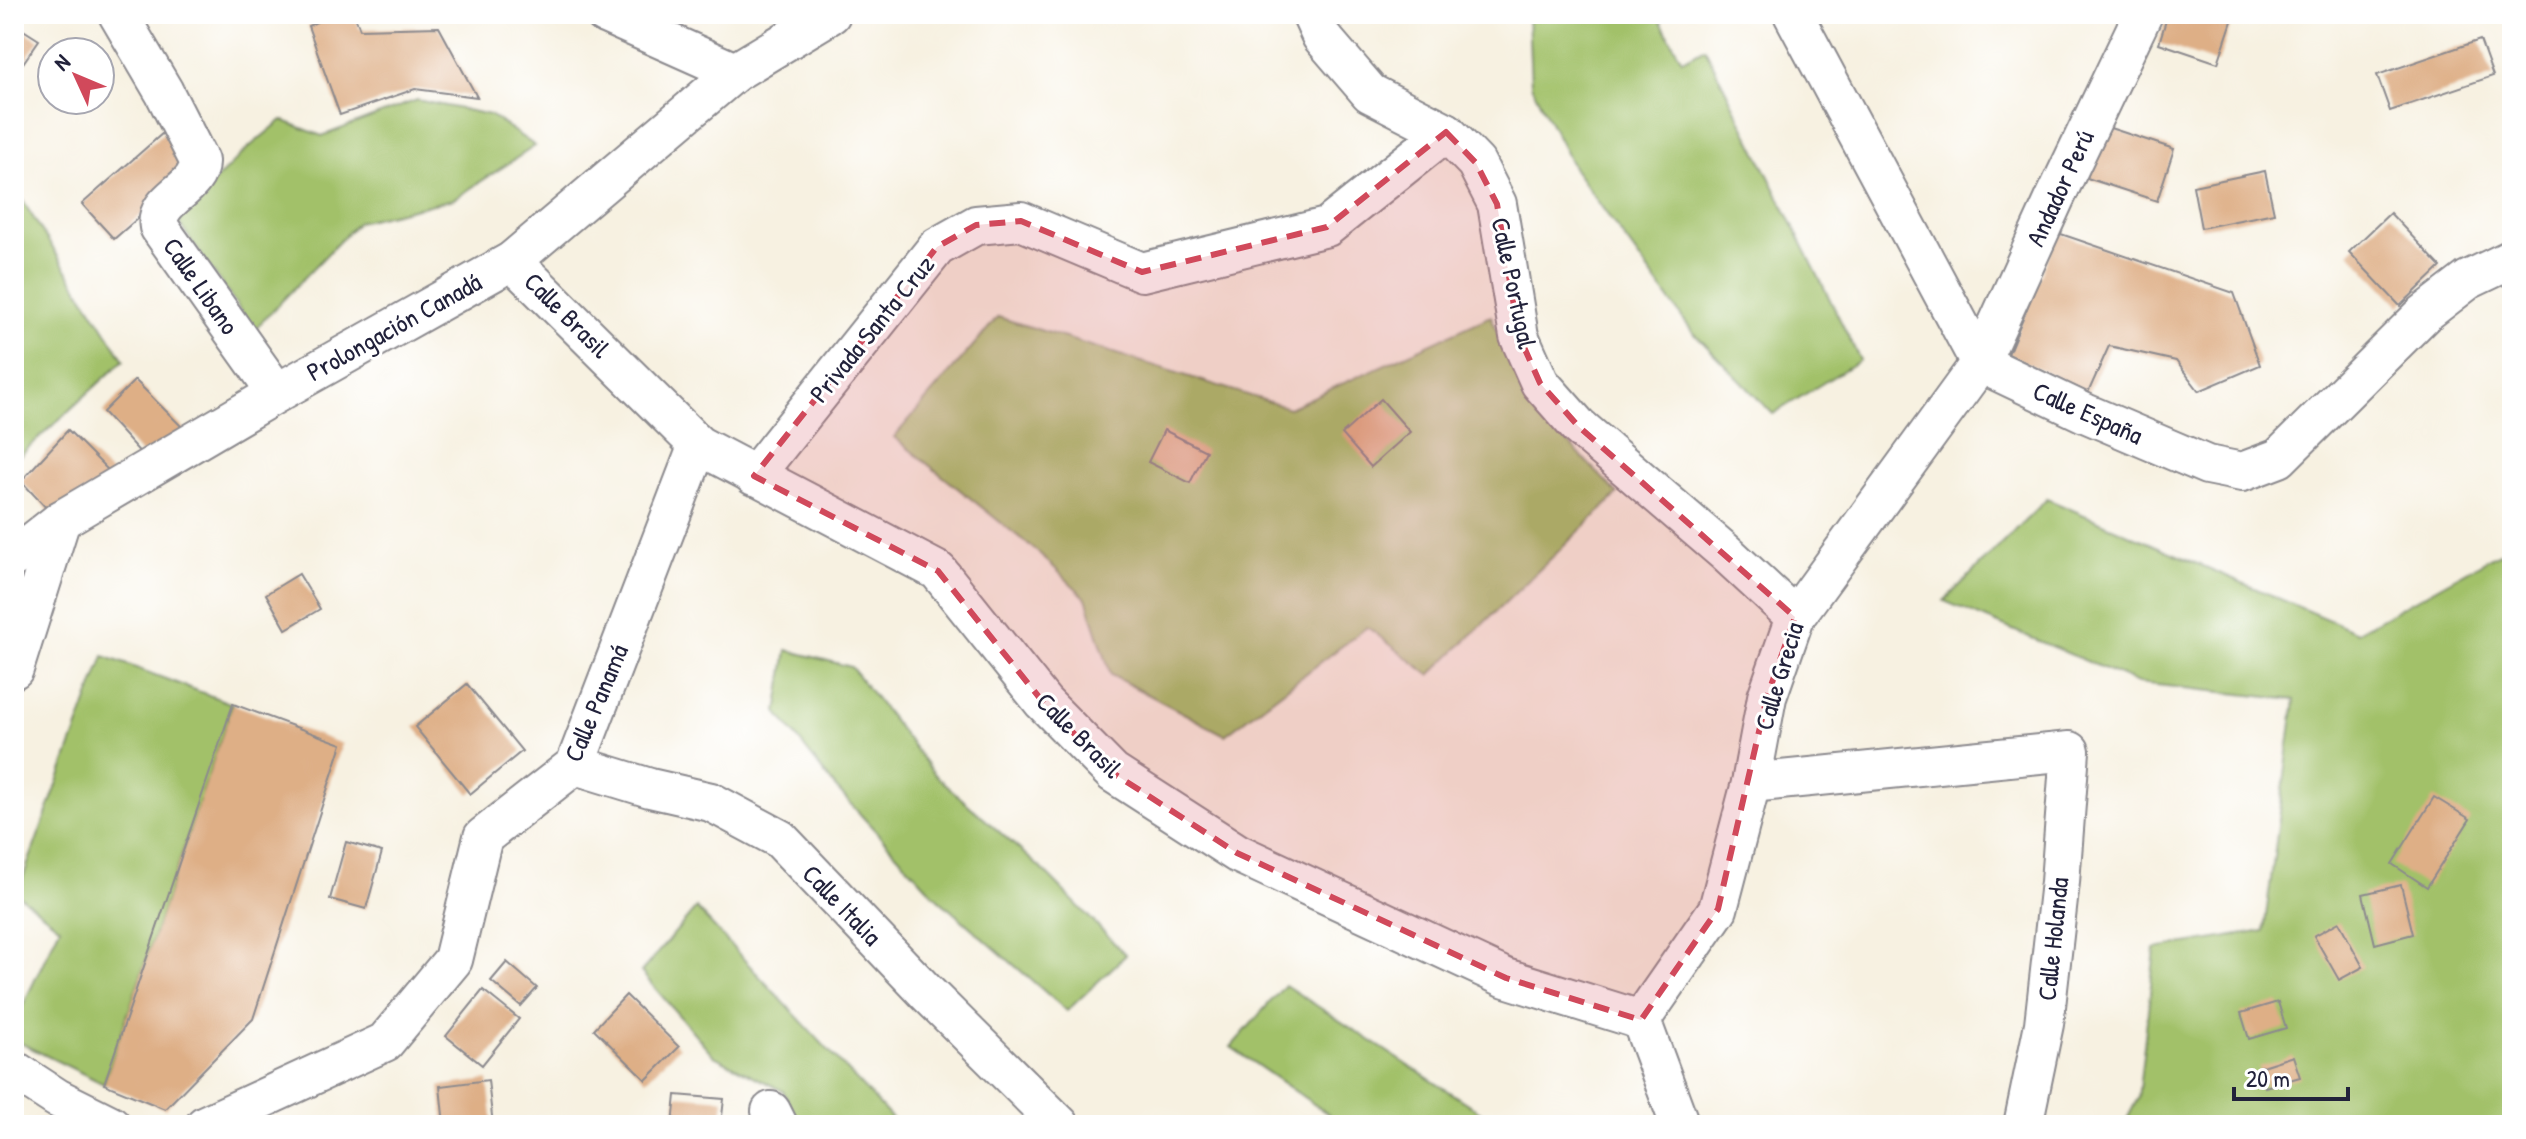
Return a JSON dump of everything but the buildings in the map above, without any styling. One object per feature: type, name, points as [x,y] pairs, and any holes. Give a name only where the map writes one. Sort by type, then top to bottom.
[{"type":"street","name":"Calle Libano","points":[[118,14],[164,92],[199,161],[200,170],[196,177],[162,210],[159,227],[277,393]]},
{"type":"street","points":[[605,14],[735,72]]},
{"type":"street","name":"Prolongación Canadá","points":[[14,557],[61,520],[277,393],[512,261],[735,72],[831,14]]},
{"type":"street","name":"Calle Portugal","points":[[1311,14],[1321,36],[1370,93],[1446,132],[1476,163],[1497,204],[1519,336],[1540,383],[1578,426],[1726,553],[1795,617]]},
{"type":"street","points":[[1793,14],[1980,363]]},
{"type":"street","name":"Andador Perú","points":[[1980,363],[2143,14]]},
{"type":"street","name":"Privada Santa Cruz","points":[[754,476],[937,247],[976,225],[1021,221],[1142,272],[1327,227],[1446,132]]},
{"type":"street","name":"Calle España","points":[[1980,363],[2085,413],[2207,465],[2242,472],[2279,458],[2424,314],[2468,280],[2512,259]]},
{"type":"street","name":"Calle Brasil","points":[[512,261],[698,445],[938,571],[1043,702],[1113,773],[1237,853],[1506,978],[1641,1020]]},
{"type":"street","name":"Calle Grecia","points":[[1641,1020],[1718,909],[1751,783],[1767,697],[1795,617],[1980,363]]},
{"type":"street","name":"Calle Panamá","points":[[205,1125],[385,1042],[453,960],[483,837],[575,765],[698,445]]},
{"type":"street","points":[[14,669],[61,520]]},
{"type":"street","name":"Calle Holanda","points":[[1751,783],[2070,751],[2060,882],[2044,1024],[2023,1125]]},
{"type":"street","name":"Calle Italia","points":[[575,765],[650,788],[711,802],[780,839],[915,981],[1060,1125]]},
{"type":"street","points":[[1641,1020],[1680,1125]]},
{"type":"street","points":[[14,1070],[57,1098],[111,1125]]},
{"type":"highlighted area","points":[[1446,132],[1476,163],[1497,204],[1519,336],[1540,383],[1578,426],[1795,617],[1767,697],[1718,909],[1641,1020],[1506,978],[1237,853],[1113,773],[1043,702],[938,571],[754,476],[937,247],[976,225],[1021,221],[1142,272],[1327,227]]},
{"type":"green space","points":[[1528,14],[1657,14],[1682,60],[1705,48],[1860,360],[1773,414],[1692,331],[1574,169],[1531,85]]},
{"type":"green space","points":[[417,100],[490,115],[535,146],[454,199],[358,222],[254,330],[176,219],[248,148],[282,120],[322,136]]},
{"type":"green space","points":[[17,192],[124,360],[14,461],[14,194]]},
{"type":"green space","points":[[1491,316],[1527,400],[1618,494],[1430,675],[1367,627],[1225,735],[1111,675],[1086,598],[1040,554],[894,437],[998,317],[1289,408]]},
{"type":"green space","points":[[2047,499],[2357,632],[2512,546],[2512,1125],[2124,1125],[2138,1098],[2155,949],[2264,931],[2295,700],[2138,683],[1944,601]]},
{"type":"green space","points":[[787,650],[851,667],[937,777],[1045,872],[1126,955],[1067,1011],[939,900],[836,788],[777,712]]},
{"type":"green space","points":[[104,656],[233,704],[104,1084],[14,1040],[14,1024],[60,927],[17,894]]},
{"type":"green space","points":[[696,908],[898,1125],[801,1125],[783,1091],[714,1056],[641,972]]},
{"type":"green space","points":[[1285,985],[1500,1125],[1344,1125],[1231,1047]]}]
